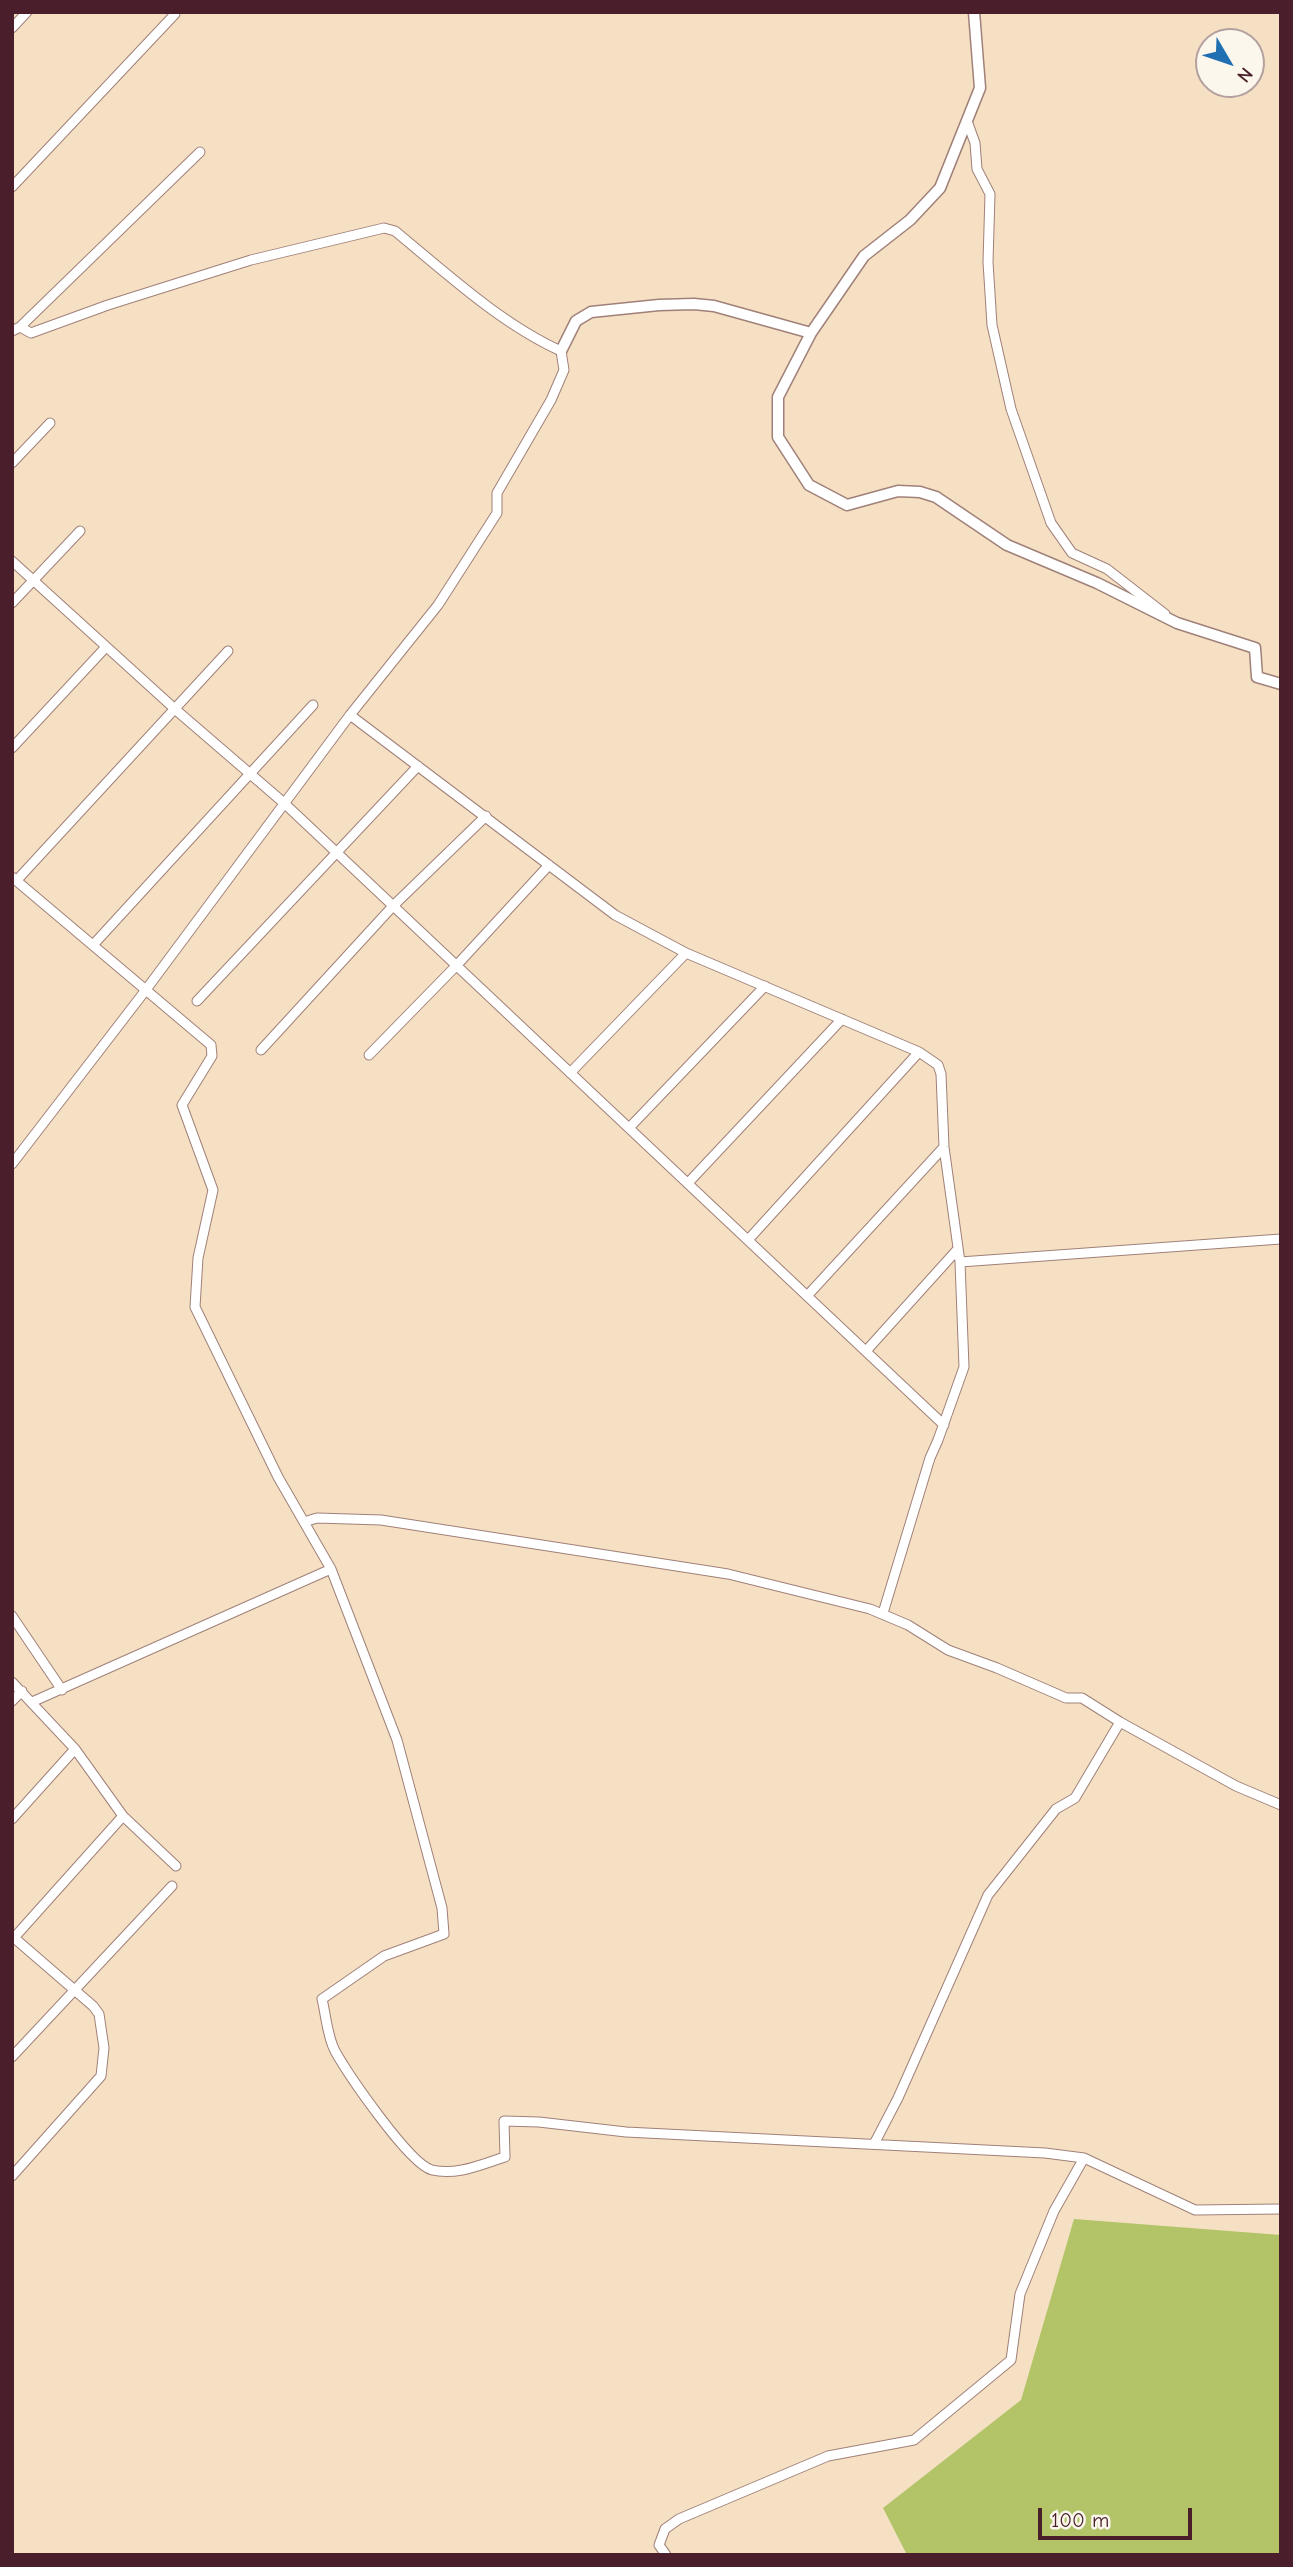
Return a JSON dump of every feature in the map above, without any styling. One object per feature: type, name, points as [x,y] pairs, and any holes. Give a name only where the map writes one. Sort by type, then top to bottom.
[{"type":"street","points":[[12,28],[27,12]]},
{"type":"street","points":[[974,12],[980,88],[940,188],[911,220],[864,256],[811,333],[778,397],[778,437],[809,485],[847,505],[898,491],[920,492],[936,497],[1007,545],[1097,583],[1177,623],[1255,648],[1257,677],[1281,684]]},
{"type":"street","points":[[12,187],[175,14]]},
{"type":"street","points":[[967,121],[975,143],[977,169],[990,194],[988,262],[992,325],[1011,409],[1051,523],[1072,553],[1107,569],[1177,623]]},
{"type":"street","points":[[16,329],[200,152]]},
{"type":"street","points":[[16,329],[31,333],[108,305],[251,260],[384,228],[395,231],[461,286],[541,342],[561,351]]},
{"type":"street","points":[[12,1164],[145,991],[350,715],[438,605],[496,513],[497,493],[551,400],[564,370],[561,351],[576,321],[591,312],[694,304],[714,306],[811,333]]},
{"type":"street","points":[[12,463],[50,423]]},
{"type":"street","points":[[12,603],[80,531]]},
{"type":"street","points":[[12,561],[176,710],[284,803],[944,1424]]},
{"type":"street","points":[[12,748],[106,647]]},
{"type":"street","points":[[228,652],[15,879],[211,1045],[212,1056],[182,1105],[213,1190],[198,1258],[195,1307],[278,1477],[331,1569],[397,1740],[442,1908],[444,1934],[384,1956],[322,1999],[334,2049],[393,2135],[411,2156],[430,2170],[457,2172],[505,2157],[504,2121],[539,2122],[626,2132],[1045,2152],[1084,2158],[1195,2210],[1281,2210]]},
{"type":"street","points":[[93,946],[313,705]]},
{"type":"street","points":[[350,715],[615,915],[686,953],[919,1052],[938,1065],[941,1074],[944,1147],[960,1262],[964,1367],[930,1458],[883,1613]]},
{"type":"street","points":[[197,1001],[418,766]]},
{"type":"street","points":[[261,1050],[393,906],[486,816]]},
{"type":"street","points":[[369,1055],[549,865]]},
{"type":"street","points":[[570,1073],[686,953]]},
{"type":"street","points":[[629,1128],[765,986]]},
{"type":"street","points":[[688,1183],[842,1019]]},
{"type":"street","points":[[748,1240],[919,1052]]},
{"type":"street","points":[[807,1296],[944,1147]]},
{"type":"street","points":[[960,1262],[1281,1239]]},
{"type":"street","points":[[866,1350],[957,1250]]},
{"type":"street","points":[[304,1522],[317,1518],[381,1520],[728,1574],[883,1613],[948,1650],[1066,1698],[1082,1698],[1236,1786],[1281,1805]]},
{"type":"street","points":[[33,1702],[331,1569]]},
{"type":"street","points":[[12,1616],[62,1690]]},
{"type":"street","points":[[12,1682],[75,1749],[123,1816],[176,1867]]},
{"type":"street","points":[[12,1702],[22,1691]]},
{"type":"street","points":[[874,2144],[898,2098],[988,1895],[1056,1809],[1075,1798],[1120,1722]]},
{"type":"street","points":[[12,1819],[75,1749]]},
{"type":"street","points":[[12,2176],[101,2076],[104,2048],[99,2014],[13,1938],[123,1816]]},
{"type":"street","points":[[12,2057],[172,1886]]},
{"type":"street","points":[[666,2555],[659,2545],[665,2529],[680,2519],[828,2456],[914,2440],[1011,2360],[1020,2294],[1054,2211],[1084,2158]]},
{"type":"green space","points":[[1074,2219],[1281,2235],[1281,2555],[907,2555],[883,2508],[1021,2400]]}]
